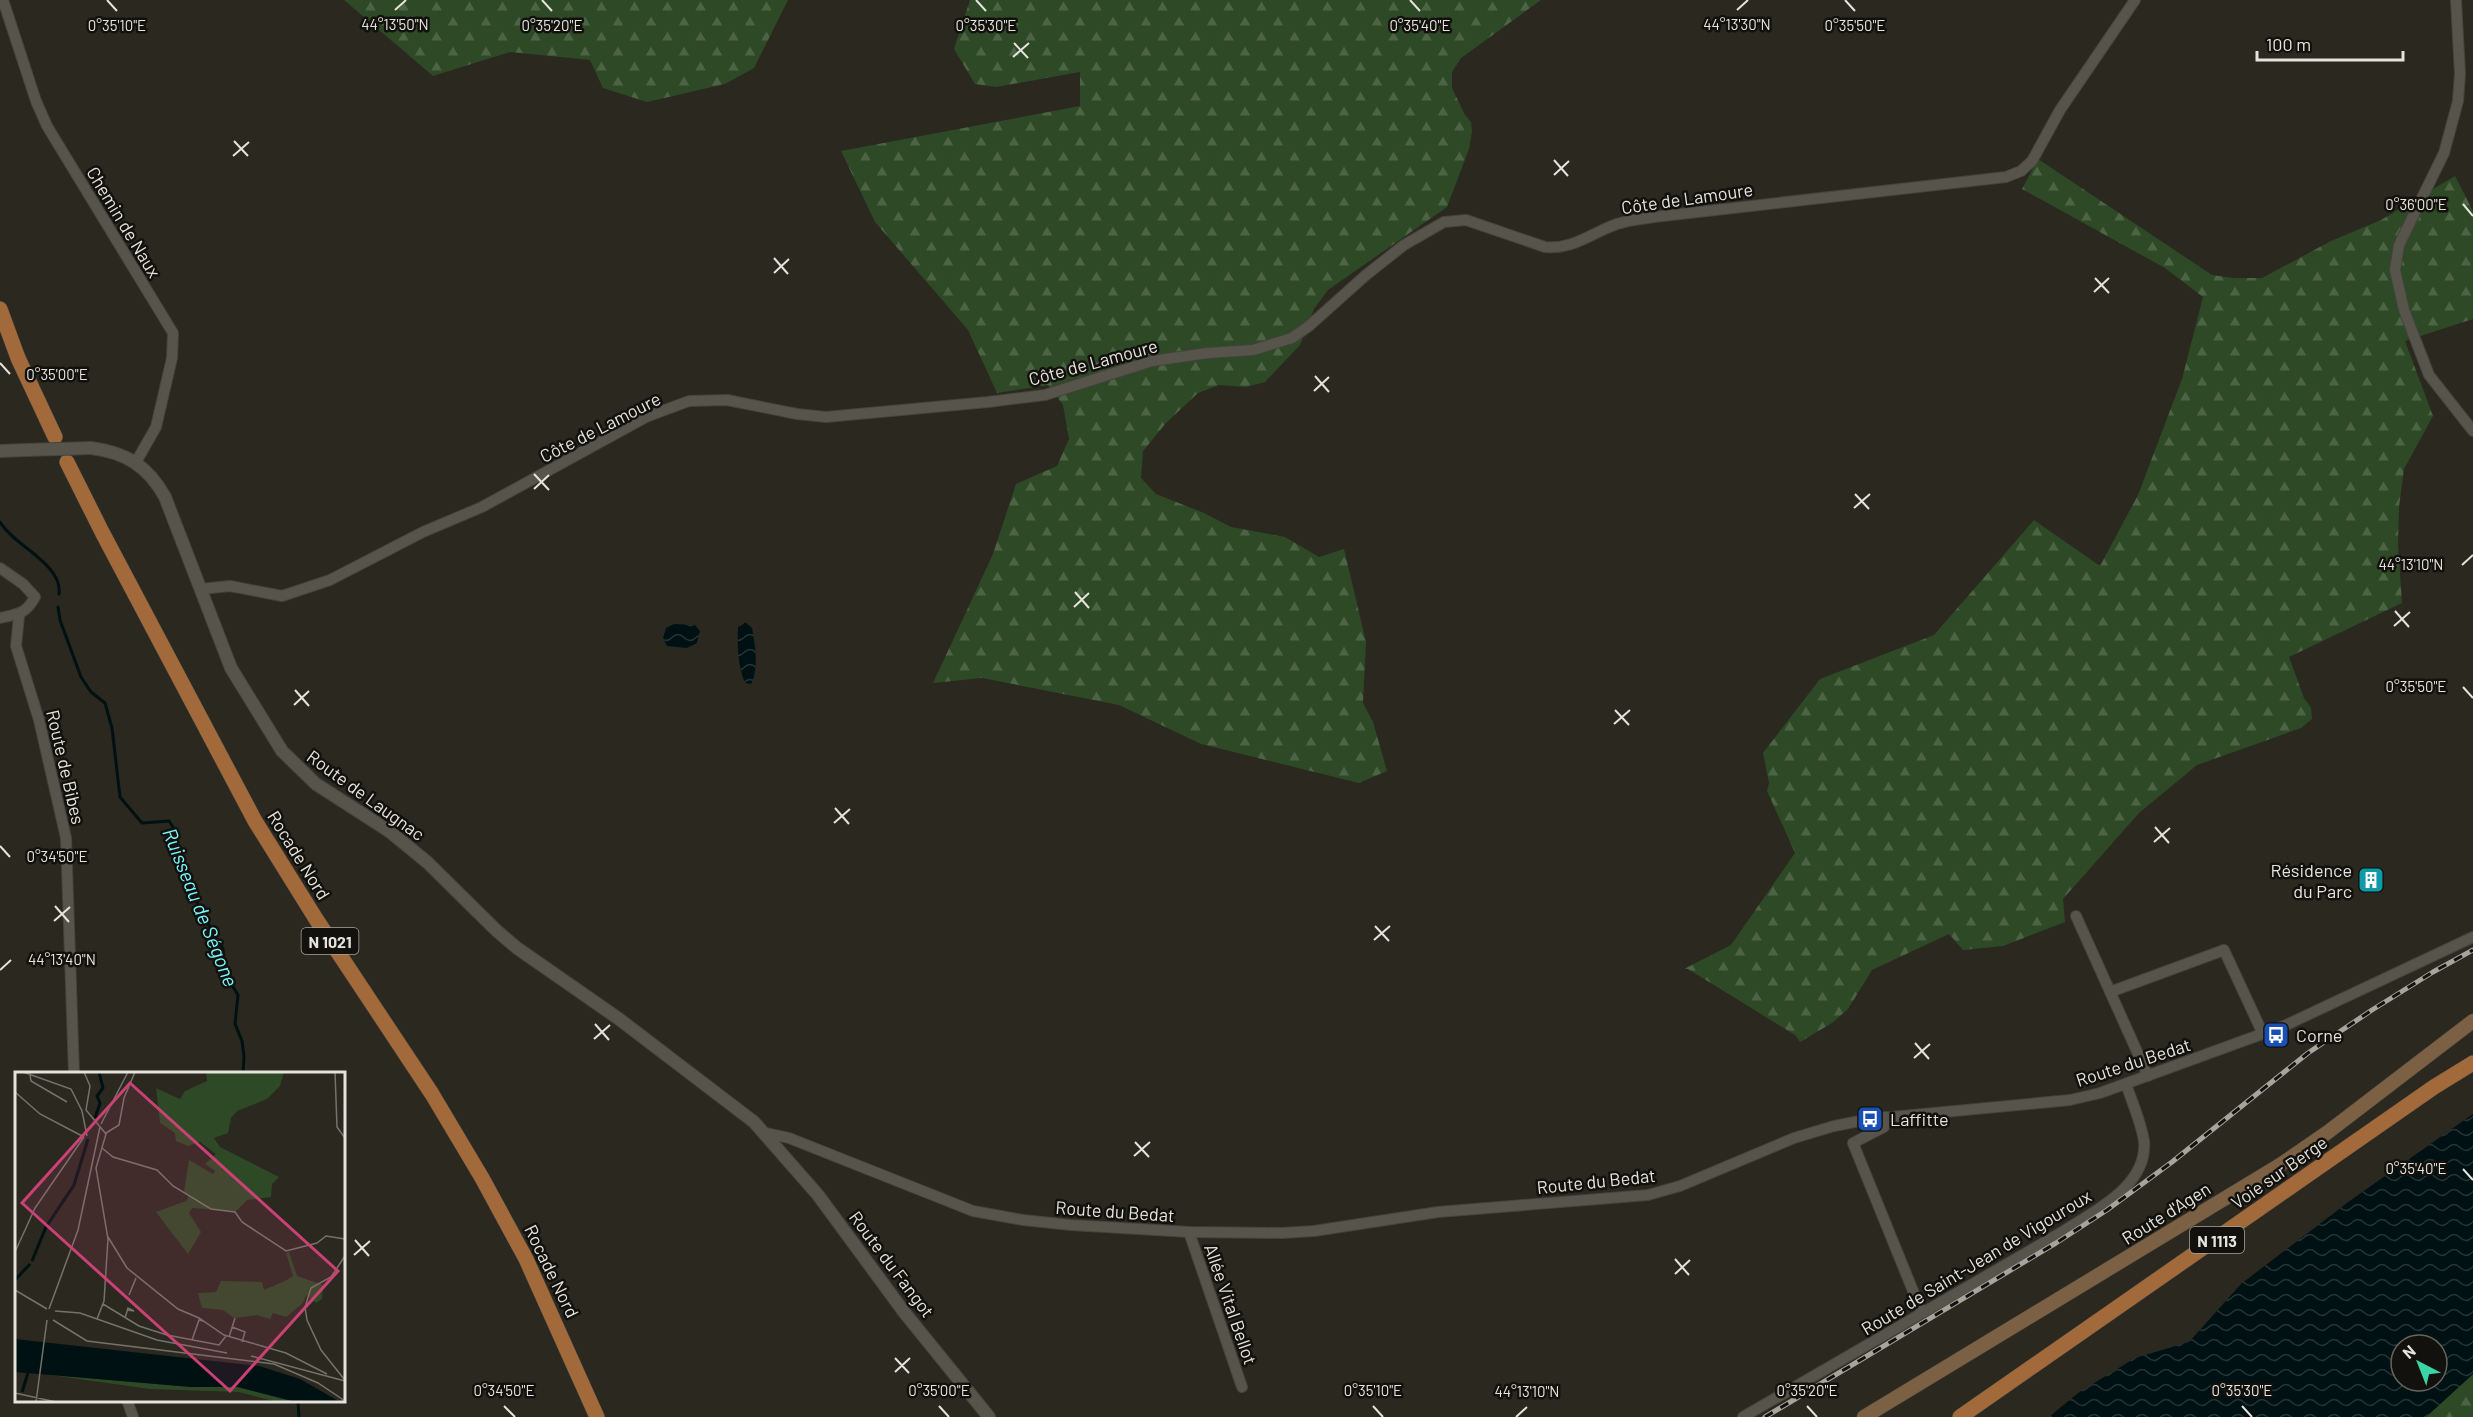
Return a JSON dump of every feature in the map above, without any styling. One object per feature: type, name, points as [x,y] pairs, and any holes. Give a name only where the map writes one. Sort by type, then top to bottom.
[{"type":"main road","points":[[0,309],[18,358],[55,437]]},
{"type":"main road","name":"Rocade Nord","points":[[67,462],[255,820],[316,919],[432,1095],[482,1178],[526,1259],[597,1417]]},
{"type":"main road","name":"Route d'Agen","points":[[1864,1417],[2280,1165],[2473,1021]]},
{"type":"main road","name":"Voie sur Berge","points":[[1960,1417],[2434,1087],[2473,1063]]},
{"type":"street","name":"Chemin de Naux","points":[[3,0],[36,101],[47,126],[173,333],[172,358],[156,427],[136,462]]},
{"type":"street","name":"Côte de Lamoure","points":[[201,588],[230,586],[282,596],[330,580],[423,532],[493,502],[646,417],[689,401],[727,400],[797,414],[826,417],[891,412],[1045,395],[1152,361],[1208,353],[1253,350],[1276,345],[1292,338],[1309,326],[1366,275],[1404,245],[1435,225],[1450,220],[1466,220],[1545,247],[1555,248],[1577,243],[1614,225],[1638,220],[2002,178],[2021,171],[2032,161],[2060,110],[2135,0]]},
{"type":"street","points":[[2456,0],[2460,74],[2458,100],[2444,153],[2399,245],[2396,260],[2397,286],[2415,342],[2429,375],[2473,430]]},
{"type":"street","name":"Route de Laugnac","points":[[0,452],[91,448],[115,452],[136,462],[156,482],[165,497],[231,668],[265,726],[298,769],[316,784],[389,831],[427,862],[497,932],[661,1050],[751,1119],[766,1134]]},
{"type":"street","points":[[0,568],[23,584],[35,597],[28,609],[19,616],[0,618]]},
{"type":"street","name":"Route de Bibes","points":[[19,616],[16,646],[39,720],[66,838],[74,1072]]},
{"type":"street","points":[[2076,916],[2148,1076]]},
{"type":"street","name":"Route du Bedat","points":[[766,1134],[789,1138],[973,1211],[1071,1226],[1189,1232],[1282,1233],[1314,1231],[1438,1212],[1648,1195],[1680,1186],[1794,1138],[1834,1126],[1885,1118],[2070,1100],[2126,1084],[2264,1034],[2361,991],[2473,937]]},
{"type":"street","points":[[2110,992],[2224,950],[2264,1034]]},
{"type":"street","name":"Route de Saint-Jean de Vigouroux","points":[[1743,1417],[2062,1232],[2104,1204],[2130,1182],[2144,1161],[2144,1154],[2143,1138],[2126,1084]]},
{"type":"street","points":[[1885,1118],[1884,1126],[1878,1131],[1853,1143],[1922,1313]]},
{"type":"street","name":"Route du Fangot","points":[[766,1134],[818,1195],[904,1312],[990,1417]]},
{"type":"street","name":"Allée Vital Bellot","points":[[1189,1232],[1242,1387]]},
{"type":"street","points":[[127,1402],[133,1417]]},
{"type":"green space","points":[[344,0],[788,0],[754,68],[725,84],[647,102],[603,88],[590,60],[510,52],[433,76]]},
{"type":"green space","points":[[970,0],[1541,0],[1461,58],[1452,72],[1452,88],[1465,115],[1471,122],[1472,131],[1469,149],[1447,207],[1328,290],[1314,309],[1300,345],[1265,382],[1246,387],[1219,385],[1198,393],[1166,423],[1143,451],[1141,478],[1156,494],[1204,513],[1231,527],[1285,537],[1319,557],[1344,549],[1366,642],[1363,703],[1373,722],[1387,771],[1359,783],[1201,744],[1119,705],[982,678],[933,683],[993,554],[1016,484],[1057,466],[1069,439],[1063,405],[1048,385],[997,393],[968,330],[875,222],[841,151],[1080,106],[1080,72],[996,87],[975,84],[954,49]]},
{"type":"green space","points":[[2038,159],[2212,275],[2233,278],[2262,278],[2331,241],[2381,220],[2455,176],[2473,211],[2473,319],[2405,341],[2433,416],[2404,469],[2399,507],[2398,544],[2402,603],[2289,657],[2304,698],[2311,708],[2312,719],[2301,728],[2197,765],[2139,813],[2063,899],[2065,922],[2003,946],[1963,950],[1949,934],[1872,970],[1848,1009],[1832,1023],[1800,1042],[1795,1035],[1688,969],[1684,969],[1731,945],[1795,853],[1767,791],[1769,783],[1763,753],[1820,679],[1934,635],[2034,520],[2100,566],[2138,495],[2182,379],[2203,297],[2165,268],[2022,189]]},
{"type":"green space","points":[[2473,1374],[2473,1417],[2426,1417]]},
{"type":"water","points":[[745,622],[752,628],[755,649],[756,664],[751,684],[745,683],[738,656],[738,627]]},
{"type":"water","points":[[674,624],[695,625],[700,631],[697,643],[687,648],[667,646],[663,638],[666,628]]},
{"type":"water","points":[[2473,1114],[2473,1374],[2426,1417],[2049,1417],[2078,1393],[2135,1358],[2189,1342],[2241,1284],[2351,1200]]},
{"type":"waterway","name":"Ruisseau de Ségone","points":[[0,522],[7,531],[46,564],[58,583],[59,594]]},
{"type":"waterway","name":"Ruisseau de Ségone","points":[[58,607],[60,620],[81,677],[91,692],[105,703],[112,728],[120,797],[142,823],[169,821],[175,830],[177,845],[199,908],[223,949],[224,972],[238,995],[235,1024],[242,1041],[243,1072]]},
{"type":"waterway","name":"Ruisseau de Ségone","points":[[298,1402],[299,1417]]},
{"type":"railway","points":[[1765,1417],[2056,1243],[2107,1210],[2172,1162],[2308,1053],[2372,1010],[2473,950]]},
{"type":"place","name":"Résidence du Parc","points":[[2371,880]]},
{"type":"place","name":"Corne","points":[[2276,1035]]},
{"type":"place","name":"Laffitte","points":[[1870,1119]]}]
